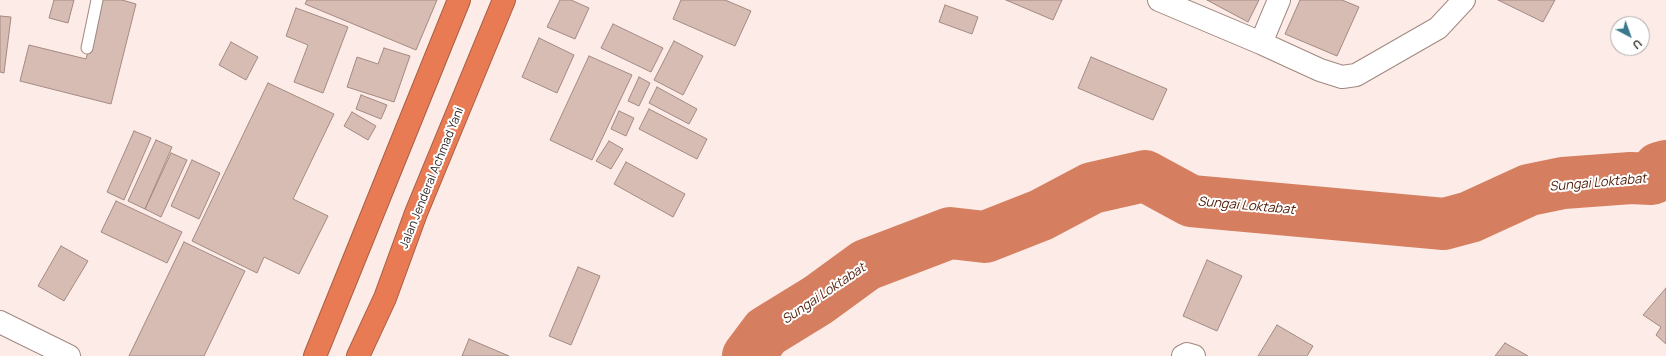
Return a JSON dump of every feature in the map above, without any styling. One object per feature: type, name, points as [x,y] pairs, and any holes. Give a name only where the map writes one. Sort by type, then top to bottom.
[{"type":"highway","points":[[315,356],[459,0]]},
{"type":"highway","name":"Jalan Jenderal Achmad Yani","points":[[358,356],[385,298],[416,213],[504,0]]},
{"type":"street","points":[[1159,0],[1261,43],[1320,70],[1342,77],[1356,74],[1438,28],[1464,0]]},
{"type":"street","points":[[1261,43],[1279,0]]},
{"type":"street","points":[[0,322],[69,356]]},
{"type":"street","points":[[1183,356],[1187,354],[1194,356]]},
{"type":"lane","points":[[87,48],[97,0]]},
{"type":"building","points":[[54,0],[74,0],[68,23],[49,18]]},
{"type":"building","points":[[101,0],[122,0],[136,4],[111,104],[20,81],[29,45],[86,59]]},
{"type":"building","points":[[307,0],[437,0],[416,50],[305,4]]},
{"type":"building","points":[[560,0],[571,0],[589,8],[575,39],[547,27]]},
{"type":"building","points":[[681,0],[725,0],[751,11],[735,46],[673,19]]},
{"type":"building","points":[[1006,0],[1062,0],[1053,20]]},
{"type":"building","points":[[1207,0],[1259,0],[1248,22]]},
{"type":"building","points":[[1300,0],[1342,0],[1359,7],[1337,56],[1285,34]]},
{"type":"building","points":[[1498,0],[1555,0],[1543,22]]},
{"type":"building","points":[[945,5],[978,17],[972,34],[939,22]]},
{"type":"building","points":[[296,8],[348,27],[323,93],[294,82],[308,45],[286,36]]},
{"type":"building","points":[[0,16],[11,17],[4,73],[0,72]]},
{"type":"building","points":[[613,24],[663,48],[651,72],[601,48]]},
{"type":"building","points":[[539,38],[574,55],[557,93],[522,77]]},
{"type":"building","points":[[674,41],[703,56],[683,95],[654,80]]},
{"type":"building","points":[[231,42],[258,57],[246,80],[219,65]]},
{"type":"building","points":[[384,48],[410,56],[394,102],[347,87],[357,57],[378,64]]},
{"type":"building","points":[[589,56],[632,75],[592,160],[550,140]]},
{"type":"building","points":[[1091,57],[1167,89],[1153,120],[1078,88]]},
{"type":"building","points":[[639,77],[650,83],[639,106],[628,101]]},
{"type":"building","points":[[268,83],[334,114],[293,199],[328,216],[299,274],[264,257],[257,273],[192,241]]},
{"type":"building","points":[[657,87],[697,109],[689,124],[649,103]]},
{"type":"building","points":[[361,95],[387,105],[381,119],[356,109]]},
{"type":"building","points":[[649,109],[707,139],[697,159],[639,129]]},
{"type":"building","points":[[619,111],[634,118],[626,136],[611,129]]},
{"type":"building","points":[[352,112],[376,126],[368,140],[344,126]]},
{"type":"building","points":[[134,131],[151,138],[124,200],[107,192]]},
{"type":"building","points":[[156,140],[172,147],[145,209],[128,201]]},
{"type":"building","points":[[609,141],[623,149],[611,169],[596,161]]},
{"type":"building","points":[[171,153],[187,160],[161,217],[145,209]]},
{"type":"building","points":[[192,160],[220,173],[199,219],[171,206]]},
{"type":"building","points":[[626,162],[685,194],[673,217],[614,184]]},
{"type":"building","points":[[116,201],[182,232],[167,263],[101,232]]},
{"type":"building","points":[[184,242],[245,271],[204,356],[129,356]]},
{"type":"building","points":[[61,246],[88,261],[64,301],[38,286]]},
{"type":"building","points":[[1207,260],[1242,276],[1217,331],[1183,316]]},
{"type":"building","points":[[578,267],[600,276],[571,345],[549,336]]},
{"type":"building","points":[[1666,288],[1666,344],[1656,335],[1661,327],[1643,315]]},
{"type":"building","points":[[1277,325],[1313,346],[1307,356],[1258,356]]},
{"type":"building","points":[[469,339],[509,356],[462,356]]},
{"type":"building","points":[[1505,343],[1528,356],[1495,356]]},
{"type":"waterway","name":"Sungai Loktabat","points":[[748,356],[766,332],[818,300],[866,265],[950,233],[985,237],[1041,215],[1092,188],[1145,176],[1191,201],[1444,224],[1470,217],[1529,190],[1563,183],[1631,178],[1652,179],[1659,168],[1666,166]]}]
